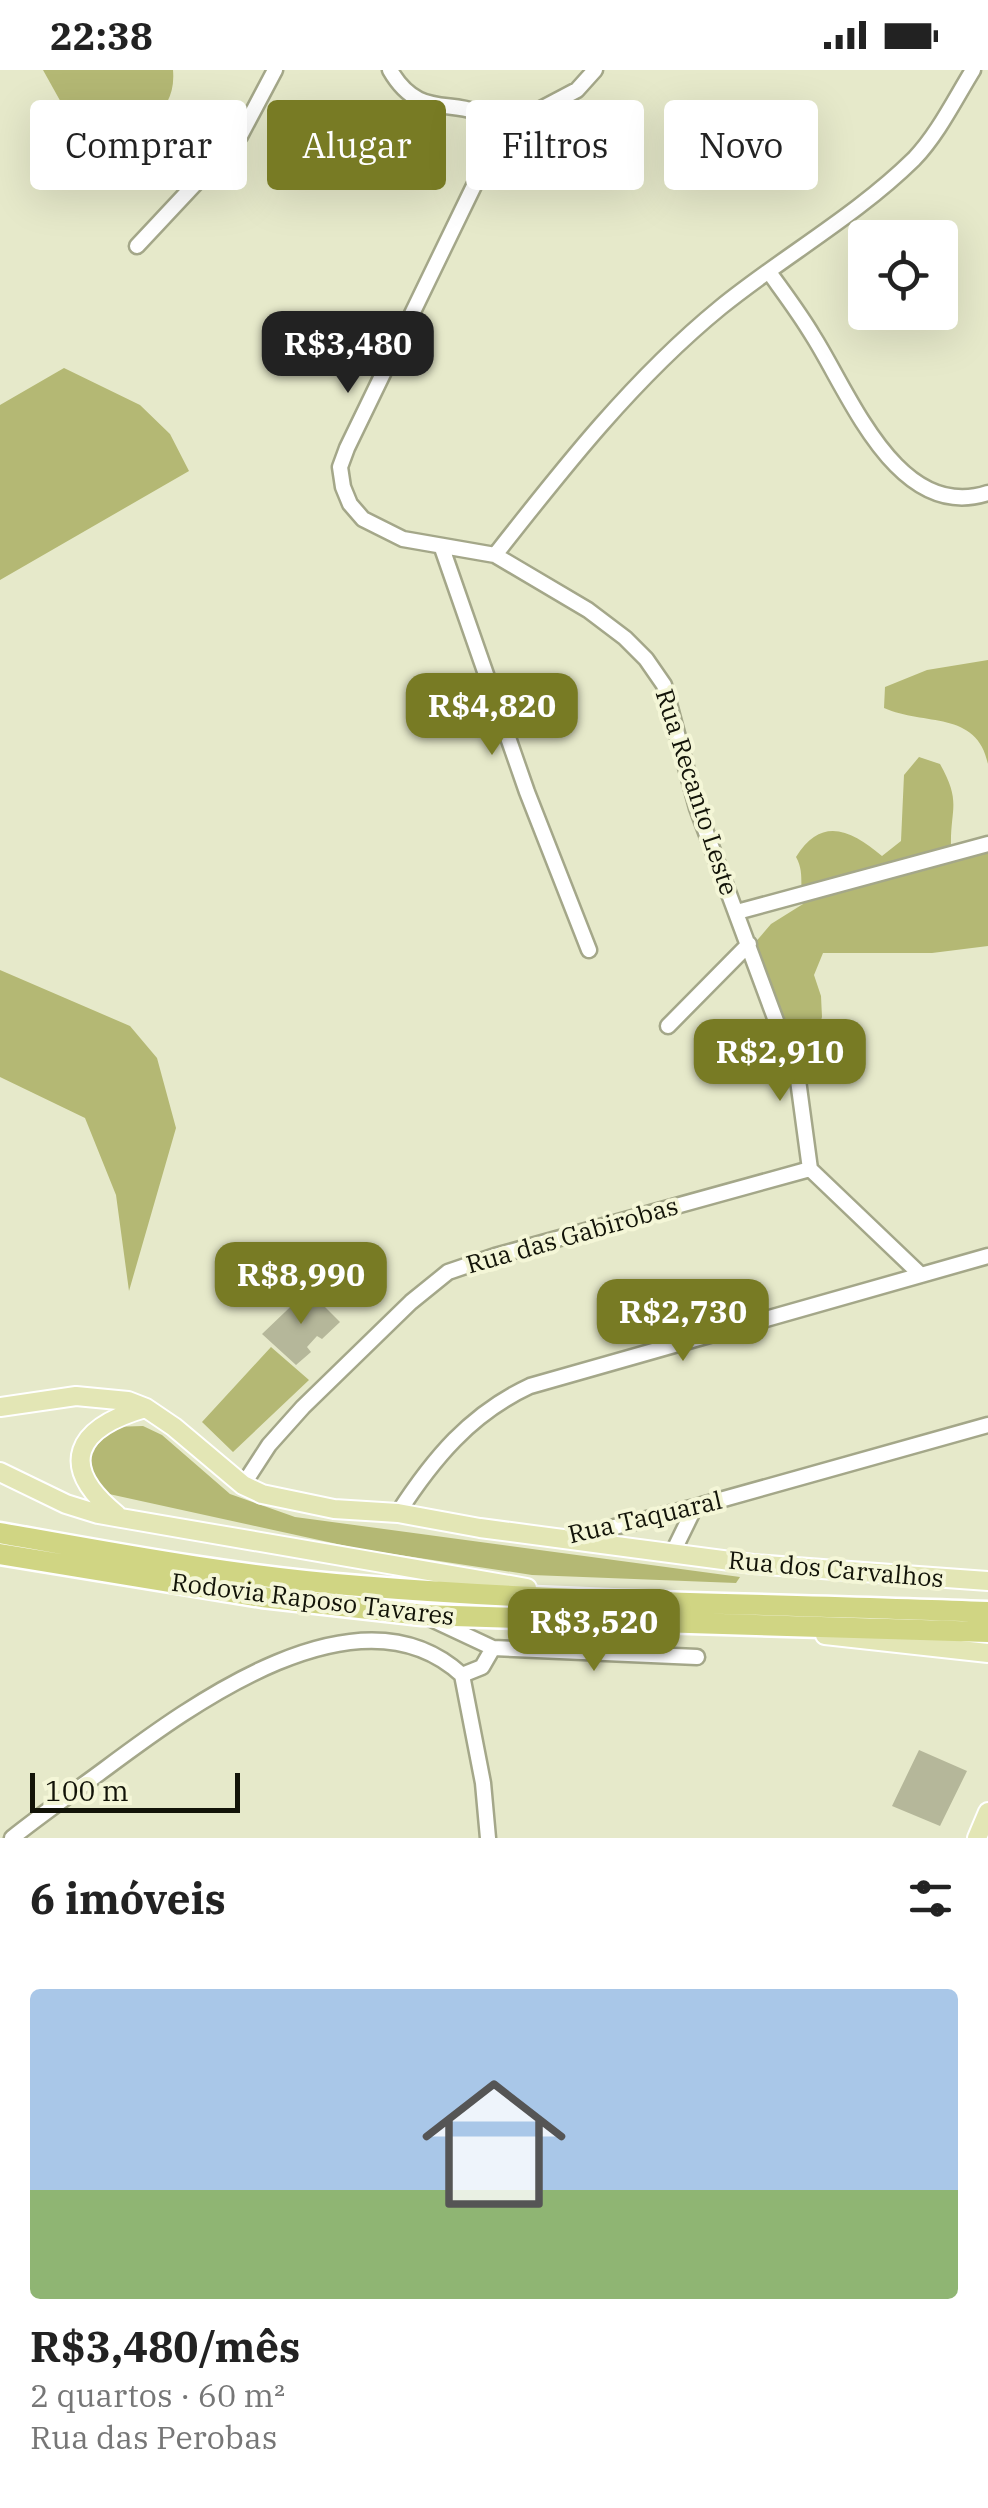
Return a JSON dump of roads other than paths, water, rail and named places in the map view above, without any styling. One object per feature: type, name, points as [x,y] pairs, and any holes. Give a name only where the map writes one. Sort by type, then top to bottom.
[{"type":"highway","name":"Rodovia Raposo Tavares","points":[[0,1533],[355,1586],[988,1612]]},
{"type":"highway","name":"Rodovia Raposo Tavares","points":[[0,1554],[262,1597],[422,1615],[988,1632]]},
{"type":"main road","points":[[0,1407],[102,1396],[146,1408]]},
{"type":"main road","name":"Rua Taquaral","points":[[146,1408],[243,1486],[262,1494],[334,1509],[398,1512],[565,1539]]},
{"type":"main road","points":[[120,1518],[84,1482],[81,1459],[85,1443],[104,1422],[146,1408]]},
{"type":"main road","points":[[0,1472],[66,1504],[120,1518],[586,1597]]},
{"type":"main road","name":"Rua dos Carvalhos","points":[[565,1539],[834,1572],[988,1581]]},
{"type":"main road","points":[[770,1627],[988,1654]]},
{"type":"main road","points":[[977,1838],[988,1812]]},
{"type":"street","points":[[137,246],[240,136],[275,70]]},
{"type":"street","points":[[390,70],[401,86],[422,103],[466,109]]},
{"type":"street","points":[[559,100],[578,90],[595,70]]},
{"type":"street","points":[[472,190],[340,466],[350,504],[363,518],[403,539],[495,555],[581,446],[671,352],[720,308],[876,193],[917,156],[973,70]]},
{"type":"street","points":[[769,272],[814,336],[856,413],[894,464],[918,484],[947,496],[976,497],[988,493]]},
{"type":"street","points":[[442,548],[527,792],[589,950]]},
{"type":"street","name":"Rua Recanto Leste","points":[[495,555],[588,610],[646,659],[664,686],[697,808],[736,912],[988,844]]},
{"type":"street","points":[[736,912],[798,1080],[810,1169],[921,1276]]},
{"type":"street","points":[[668,1026],[749,944]]},
{"type":"street","name":"Rua das Gabirobas","points":[[243,1486],[269,1445],[303,1406],[448,1272],[810,1169]]},
{"type":"street","points":[[398,1512],[428,1466],[454,1437],[530,1386],[988,1256]]},
{"type":"street","name":"Rua Taquaral","points":[[565,1539],[988,1425]]},
{"type":"street","points":[[673,1552],[694,1507]]},
{"type":"street","points":[[422,1615],[493,1648],[696,1657]]},
{"type":"street","points":[[12,1838],[195,1704],[250,1673],[333,1646],[392,1642],[435,1653],[462,1675],[483,1783],[488,1838]]},
{"type":"street","points":[[462,1675],[482,1667],[493,1648]]}]
